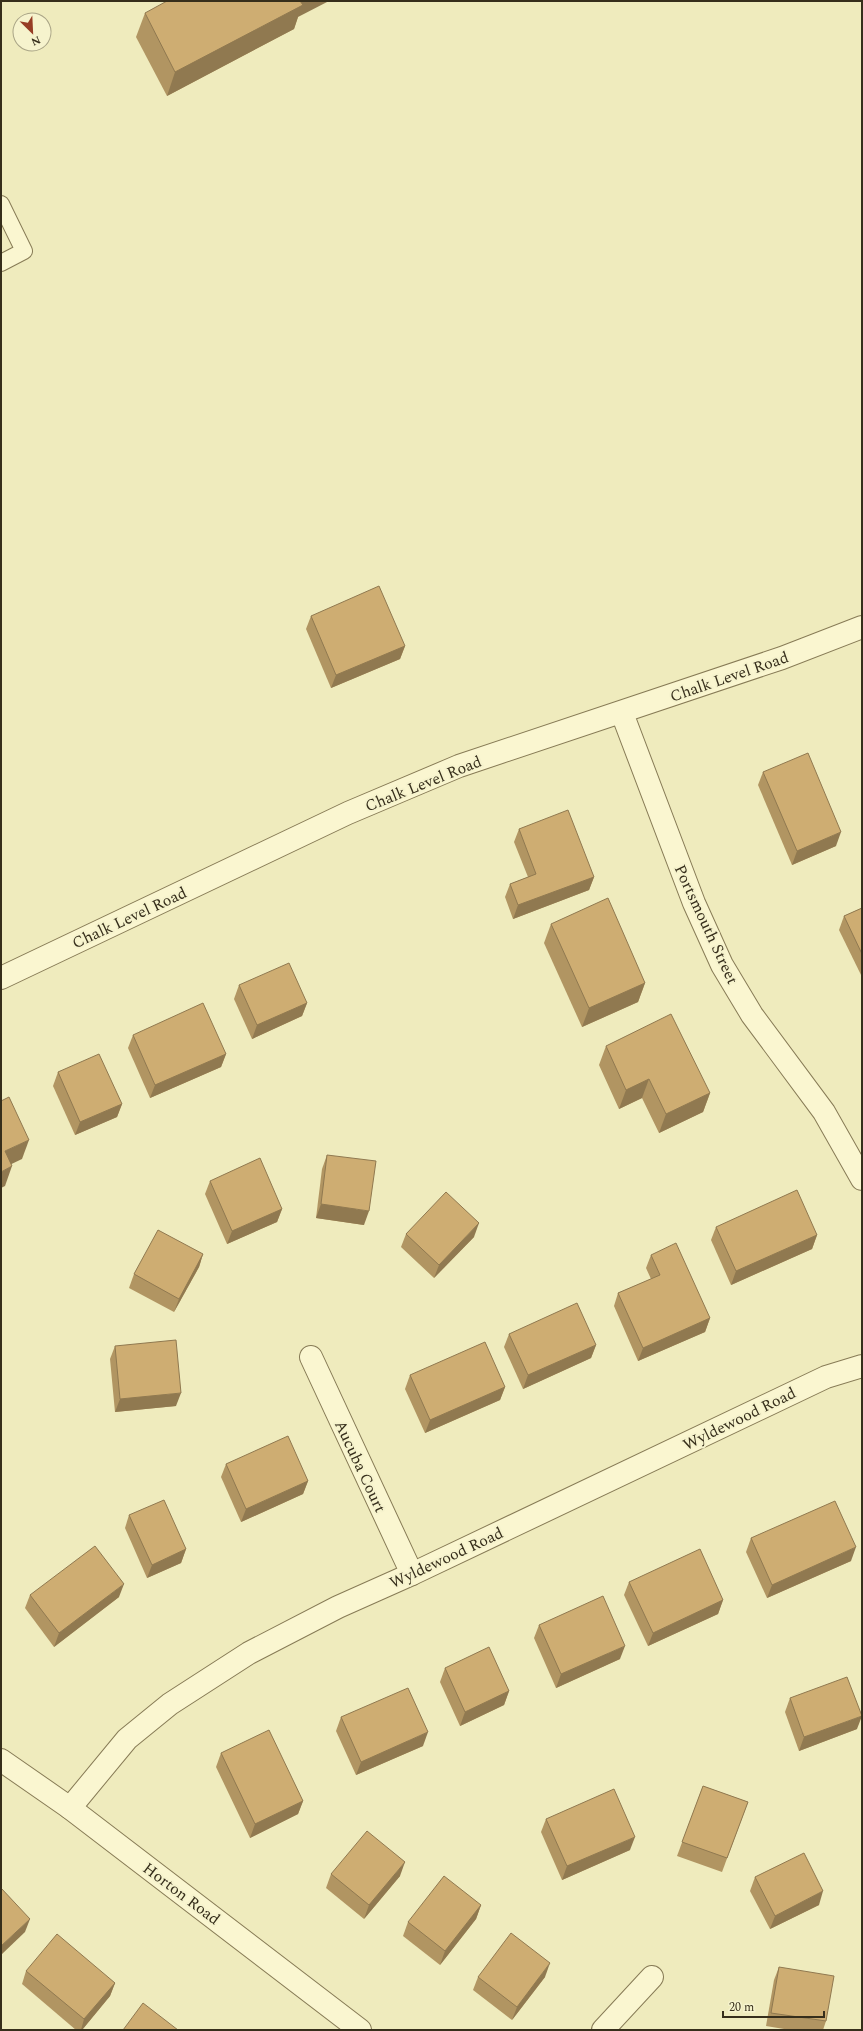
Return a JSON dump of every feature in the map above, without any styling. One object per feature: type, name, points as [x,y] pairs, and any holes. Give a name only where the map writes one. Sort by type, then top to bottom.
[{"type":"street","name":"Chalk Level Road","points":[[1,978],[356,810],[459,766],[622,713],[782,658],[862,627]]},
{"type":"street","name":"Portsmouth Street","points":[[622,713],[694,903],[722,965],[752,1015],[824,1112],[862,1180]]},
{"type":"street","name":"Aucuba Court","points":[[311,1357],[412,1574]]},
{"type":"street","name":"Wyldewood Road","points":[[70,1808],[127,1739],[170,1704],[249,1653],[338,1607],[412,1574],[826,1377],[862,1366]]},
{"type":"street","name":"Horton Road","points":[[1,1760],[70,1808],[360,2030]]},
{"type":"street","points":[[603,2030],[652,1977]]},
{"type":"lane","points":[[1,204],[24,251],[1,263]]},
{"type":"building","points":[[167,1],[300,1],[303,5],[175,72],[145,13]]},
{"type":"building","points":[[379,586],[405,646],[336,675],[311,616]]},
{"type":"building","points":[[808,753],[841,832],[797,851],[763,772]]},
{"type":"building","points":[[568,810],[594,877],[518,905],[510,884],[536,874],[519,829]]},
{"type":"building","points":[[608,898],[645,983],[589,1008],[551,924]]},
{"type":"building","points":[[862,908],[862,954],[844,916]]},
{"type":"building","points":[[289,963],[307,1003],[257,1025],[239,985]]},
{"type":"building","points":[[203,1003],[226,1054],[155,1085],[133,1035]]},
{"type":"building","points":[[671,1014],[710,1093],[666,1114],[649,1079],[626,1090],[606,1046]]},
{"type":"building","points":[[99,1054],[122,1104],[80,1122],[58,1072]]},
{"type":"building","points":[[9,1097],[29,1140],[5,1151],[12,1166],[1,1172],[1,1101]]},
{"type":"building","points":[[327,1155],[376,1161],[369,1211],[321,1204]]},
{"type":"building","points":[[260,1158],[282,1209],[232,1231],[210,1181]]},
{"type":"building","points":[[797,1190],[817,1235],[736,1271],[716,1227]]},
{"type":"building","points":[[446,1192],[479,1223],[439,1265],[406,1234]]},
{"type":"building","points":[[158,1230],[203,1254],[179,1299],[134,1274]]},
{"type":"building","points":[[676,1243],[710,1318],[643,1348],[618,1293],[660,1275],[651,1255]]},
{"type":"building","points":[[577,1303],[596,1345],[528,1375],[509,1334]]},
{"type":"building","points":[[176,1340],[181,1393],[120,1399],[115,1346]]},
{"type":"building","points":[[485,1342],[505,1387],[430,1420],[410,1375]]},
{"type":"building","points":[[288,1436],[308,1481],[246,1509],[226,1464]]},
{"type":"building","points":[[164,1500],[186,1549],[152,1565],[129,1515]]},
{"type":"building","points":[[835,1501],[856,1547],[772,1585],[751,1538]]},
{"type":"building","points":[[95,1546],[124,1584],[59,1633],[30,1595]]},
{"type":"building","points":[[700,1549],[723,1600],[653,1633],[629,1582]]},
{"type":"building","points":[[603,1596],[625,1646],[561,1674],[539,1625]]},
{"type":"building","points":[[489,1647],[509,1691],[465,1712],[445,1668]]},
{"type":"building","points":[[847,1677],[862,1716],[804,1737],[790,1698]]},
{"type":"building","points":[[408,1688],[428,1732],[361,1762],[341,1717]]},
{"type":"building","points":[[269,1730],[303,1801],[255,1824],[221,1753]]},
{"type":"building","points":[[703,1786],[748,1802],[727,1858],[682,1842]]},
{"type":"building","points":[[614,1789],[635,1837],[567,1866],[546,1819]]},
{"type":"building","points":[[367,1831],[405,1862],[369,1905],[331,1874]]},
{"type":"building","points":[[804,1853],[823,1891],[775,1916],[755,1877]]},
{"type":"building","points":[[444,1876],[481,1905],[445,1951],[408,1922]]},
{"type":"building","points":[[1,1888],[30,1919],[1,1946]]},
{"type":"building","points":[[511,1933],[550,1963],[517,2007],[478,1977]]},
{"type":"building","points":[[57,1934],[115,1983],[84,2019],[26,1971]]},
{"type":"building","points":[[779,1967],[834,1976],[826,2021],[771,2013]]},
{"type":"building","points":[[143,2003],[178,2030],[123,2030]]}]
